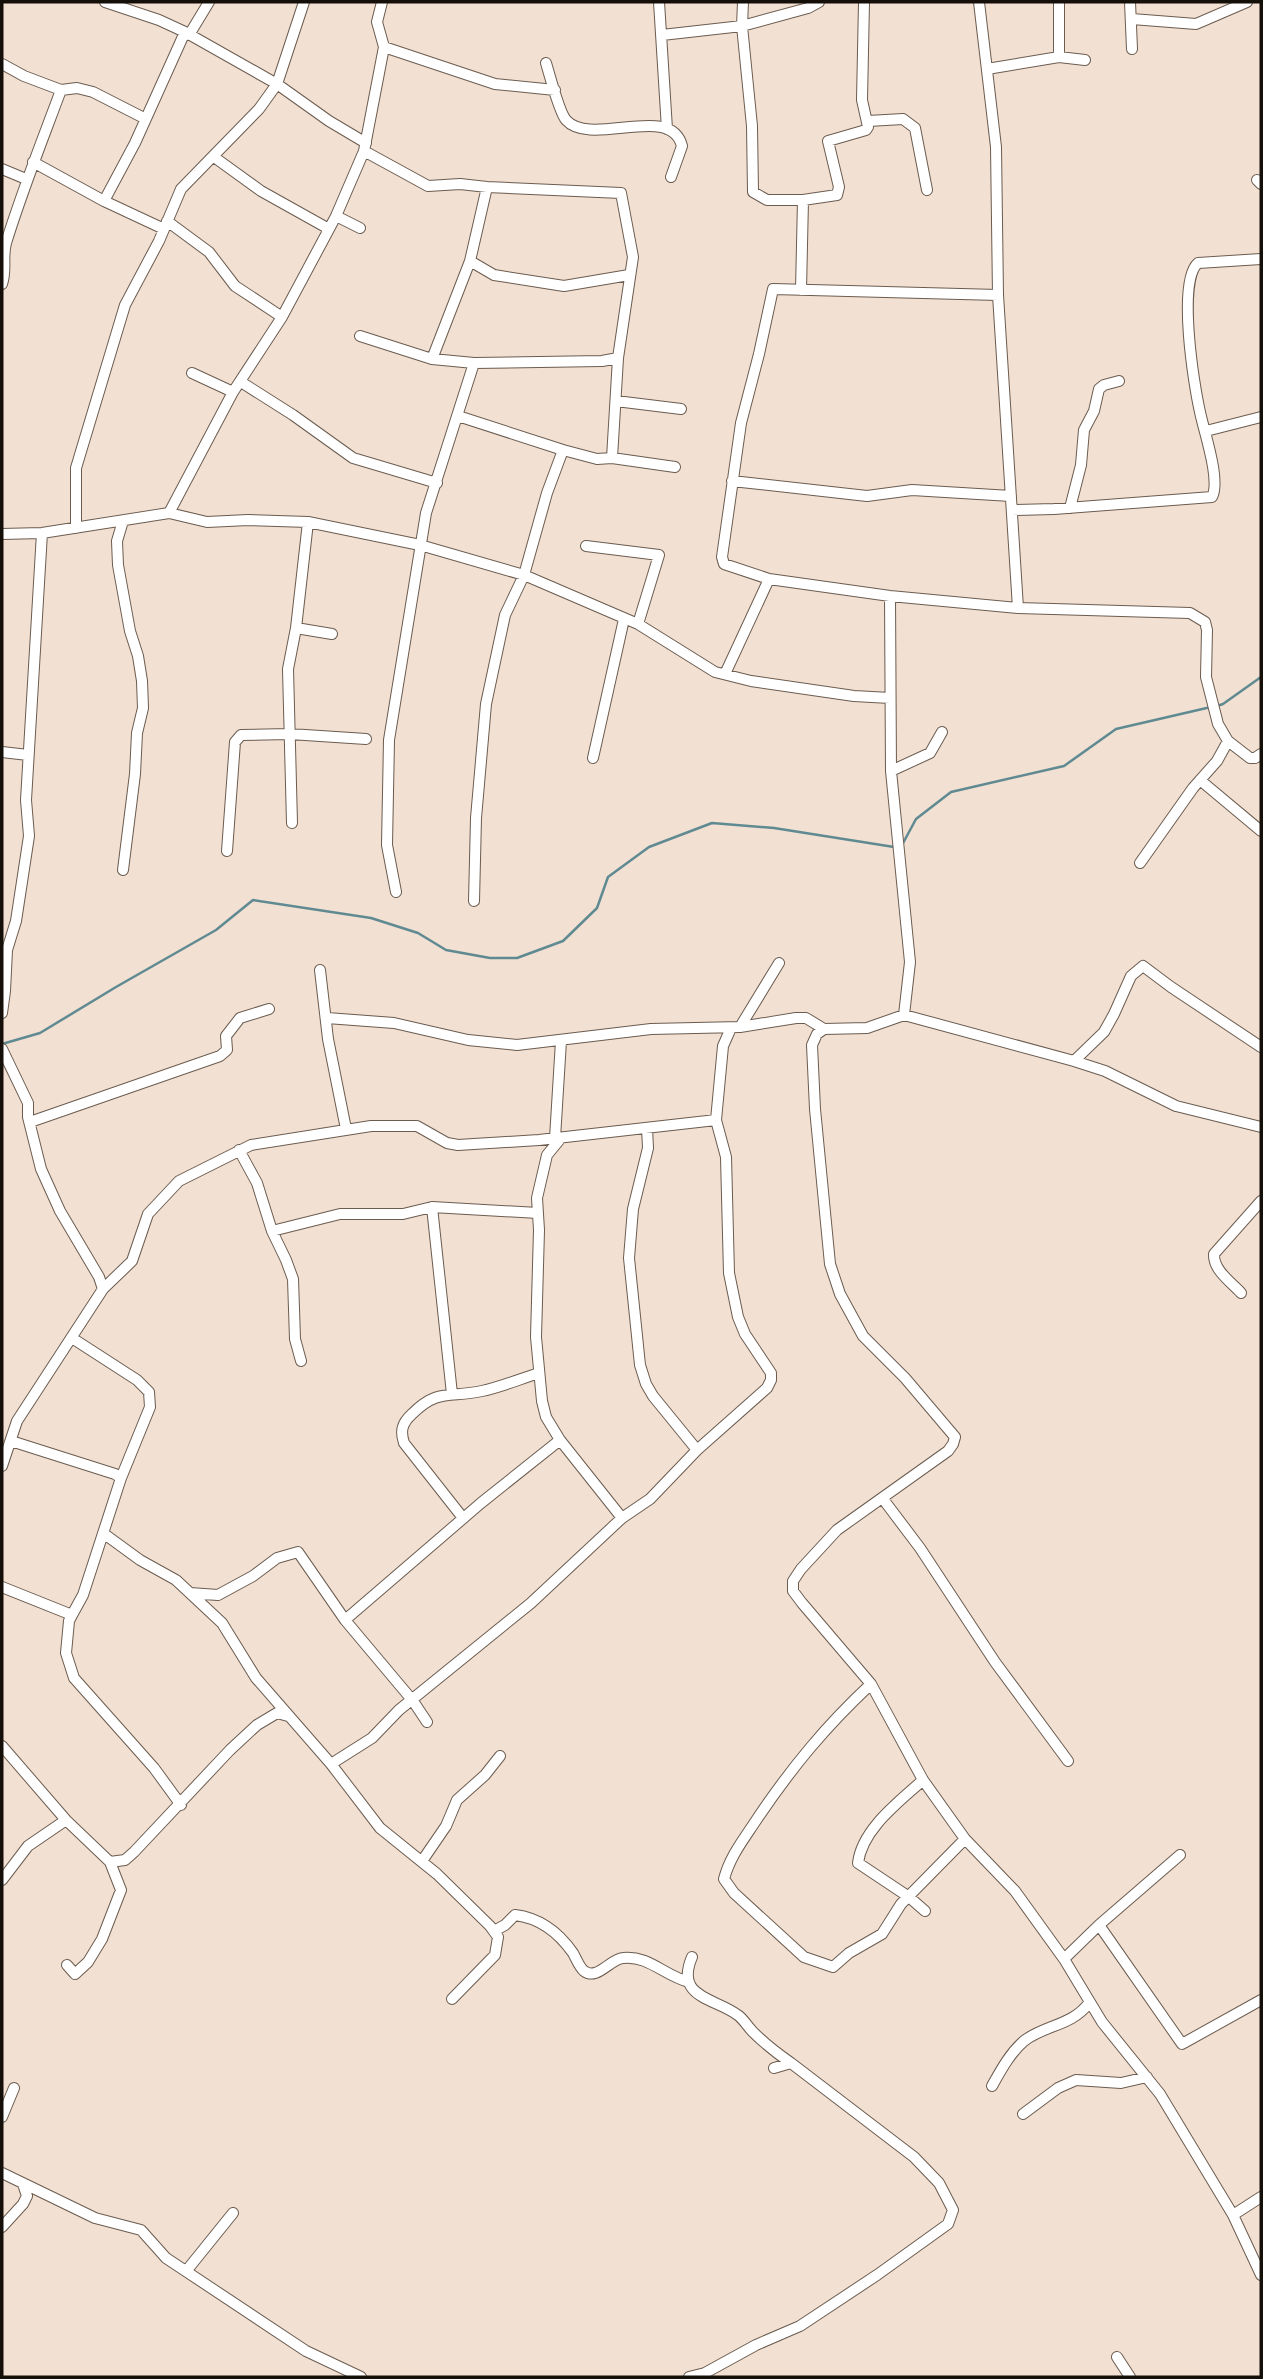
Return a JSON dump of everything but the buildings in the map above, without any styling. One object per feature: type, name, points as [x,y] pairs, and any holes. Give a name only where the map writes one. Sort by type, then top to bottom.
[{"type":"street","points":[[105,2],[122,5],[187,33],[277,84],[365,147],[428,186],[460,184],[621,193],[633,257],[618,358],[612,458]]},
{"type":"street","points":[[104,201],[135,143],[187,33],[209,2]]},
{"type":"street","points":[[76,528],[76,468],[125,304],[166,225],[181,189],[259,109],[277,84],[304,2]]},
{"type":"street","points":[[169,513],[237,387],[282,317],[336,216],[365,147],[384,47],[377,22],[382,2]]},
{"type":"street","points":[[659,2],[667,129]]},
{"type":"street","points":[[743,2],[742,26],[752,126],[753,192],[767,200],[803,200],[837,195],[839,187],[828,141],[866,130],[868,121],[862,100],[864,2]]},
{"type":"street","points":[[662,35],[742,26],[808,8],[819,2]]},
{"type":"street","points":[[979,2],[997,169],[998,295],[1017,608]]},
{"type":"street","points":[[1059,2],[1059,57]]},
{"type":"street","points":[[1130,2],[1132,49]]},
{"type":"street","points":[[1132,19],[1196,24],[1247,2]]},
{"type":"street","points":[[384,47],[495,83],[555,90]]},
{"type":"street","points":[[987,69],[1059,57],[1085,60]]},
{"type":"street","points":[[546,63],[568,122],[580,128],[596,130],[638,125],[667,129],[676,134],[682,146],[671,177]]},
{"type":"street","points":[[2,64],[24,76],[61,90],[77,88],[93,92],[145,118]]},
{"type":"street","points":[[2,284],[6,273],[3,254],[26,179],[61,90]]},
{"type":"street","points":[[868,121],[903,119],[915,128],[928,190]]},
{"type":"street","points":[[214,157],[261,191],[329,229]]},
{"type":"street","points":[[33,162],[104,201],[166,225],[209,253],[235,286],[282,317]]},
{"type":"street","points":[[2,169],[26,179]]},
{"type":"street","points":[[432,359],[470,261],[487,187]]},
{"type":"street","points":[[801,290],[803,200]]},
{"type":"street","points":[[336,216],[360,228]]},
{"type":"street","points":[[1012,510],[1212,497],[1215,487],[1206,431],[1200,414],[1186,309],[1192,270],[1198,263],[1261,259]]},
{"type":"street","points":[[470,261],[494,275],[564,286],[629,275]]},
{"type":"street","points":[[998,295],[773,289],[741,423],[722,558],[724,564],[769,579],[890,596],[1017,608],[1190,613],[1199,616],[1205,622],[1207,630],[1206,677],[1220,731],[1250,758],[1261,754]]},
{"type":"street","points":[[360,335],[432,359],[474,363],[602,361],[618,358]]},
{"type":"street","points":[[396,891],[387,845],[389,740],[426,513],[474,363]]},
{"type":"street","points":[[192,373],[237,387],[361,462],[438,482]]},
{"type":"street","points":[[1070,508],[1082,465],[1084,430],[1094,411],[1100,389],[1104,385],[1119,381]]},
{"type":"street","points":[[616,401],[681,409]]},
{"type":"street","points":[[458,416],[597,459],[612,458],[675,467]]},
{"type":"street","points":[[1206,431],[1261,417]]},
{"type":"street","points":[[474,901],[476,818],[486,704],[505,615],[524,575],[547,493],[563,450]]},
{"type":"street","points":[[732,481],[867,496],[912,490],[1011,496]]},
{"type":"street","points":[[2,534],[42,533],[169,513],[207,522],[308,522],[420,545],[524,575],[638,624],[702,664],[725,674],[751,681],[854,696],[890,698]]},
{"type":"street","points":[[122,520],[117,541],[118,565],[130,631],[138,656],[143,708],[137,733],[135,774],[123,870]]},
{"type":"street","points":[[292,823],[288,668],[296,628],[308,522]]},
{"type":"street","points":[[2,1013],[5,960],[16,921],[29,836],[26,800],[42,533]]},
{"type":"street","points":[[586,546],[659,555],[638,624]]},
{"type":"street","points":[[725,674],[769,579]]},
{"type":"street","points":[[890,596],[891,771],[910,962],[904,1015]]},
{"type":"street","points":[[593,758],[624,619]]},
{"type":"street","points":[[296,628],[332,634]]},
{"type":"street","points":[[891,771],[929,753],[942,732]]},
{"type":"street","points":[[227,851],[235,742],[241,735],[290,734],[366,739]]},
{"type":"street","points":[[1140,863],[1200,780],[1217,761],[1228,740]]},
{"type":"street","points":[[1217,761],[1237,749]]},
{"type":"street","points":[[2,752],[28,755]]},
{"type":"street","points":[[1200,780],[1261,831]]},
{"type":"street","points":[[331,1764],[372,1738],[399,1710],[531,1603],[622,1518],[650,1499],[697,1450],[767,1388],[771,1373],[745,1334],[733,1296],[729,1273],[726,1157],[716,1121],[723,1045],[779,962]]},
{"type":"street","points":[[1074,1061],[1104,1032],[1131,976],[1143,966],[1261,1047]]},
{"type":"street","points":[[320,970],[328,1039],[346,1129]]},
{"type":"street","points":[[30,1122],[220,1056],[227,1050],[226,1036],[240,1018],[269,1009]]},
{"type":"street","points":[[327,1018],[394,1023],[468,1040],[517,1045],[651,1029],[735,1027],[796,1018],[806,1018],[824,1030],[867,1028],[904,1015],[1074,1061],[1105,1071],[1176,1106],[1261,1127]]},
{"type":"street","points":[[824,1030],[813,1039],[812,1045],[815,1110],[830,1264],[840,1294],[863,1336],[905,1378],[955,1437],[948,1451],[837,1530],[801,1569],[793,1581],[793,1591],[871,1684],[923,1780],[965,1839],[1015,1891],[1064,1959],[1090,2003],[1180,2124],[1233,2215],[1261,2275]]},
{"type":"street","points":[[561,1041],[558,1138],[547,1155],[537,1198],[536,1338],[542,1402],[546,1417],[560,1440],[622,1518]]},
{"type":"street","points":[[2,1049],[28,1103],[41,1168],[60,1211],[99,1277],[103,1289]]},
{"type":"street","points":[[2,1466],[17,1421],[103,1289],[131,1261],[148,1214],[179,1181],[239,1150],[251,1145],[371,1126],[417,1126],[447,1143],[458,1145],[538,1140],[716,1121]]},
{"type":"street","points":[[647,1128],[648,1148],[633,1209],[629,1258],[640,1365],[653,1396],[697,1450]]},
{"type":"street","points":[[538,1140],[547,1155]]},
{"type":"street","points":[[239,1150],[257,1183],[272,1231],[293,1279],[295,1339],[302,1361]]},
{"type":"street","points":[[1241,1293],[1218,1268],[1214,1262],[1214,1254],[1261,1201]]},
{"type":"street","points":[[272,1231],[341,1214],[403,1214],[432,1207],[538,1213]]},
{"type":"street","points":[[432,1207],[452,1394]]},
{"type":"street","points":[[72,1338],[137,1380],[149,1392],[150,1406],[121,1478],[83,1595],[69,1621],[66,1653],[74,1678],[154,1768],[181,1805]]},
{"type":"street","points":[[463,1518],[404,1443],[402,1426],[408,1417],[433,1397],[486,1390],[539,1373]]},
{"type":"street","points":[[345,1620],[463,1518],[560,1440]]},
{"type":"street","points":[[11,1441],[121,1478]]},
{"type":"street","points":[[883,1499],[1068,1761]]},
{"type":"street","points":[[103,1533],[140,1560],[176,1580],[222,1623],[256,1678],[283,1714],[331,1764],[380,1828],[422,1861],[494,1931],[498,1937],[495,1955],[452,1999]]},
{"type":"street","points":[[190,1592],[218,1595],[253,1576],[277,1558],[298,1552],[345,1620],[413,1701],[427,1722]]},
{"type":"street","points":[[2,1587],[72,1615]]},
{"type":"street","points":[[871,1684],[816,1738],[729,1861],[724,1879],[734,1893],[804,1957],[833,1967],[849,1953],[882,1934],[909,1897],[965,1839]]},
{"type":"street","points":[[110,1862],[125,1860],[257,1725],[283,1714]]},
{"type":"street","points":[[3,1750],[66,1820],[110,1862],[121,1890],[110,1922],[88,1962],[75,1974],[67,1965]]},
{"type":"street","points":[[422,1861],[446,1826],[457,1800],[485,1775],[500,1756]]},
{"type":"street","points":[[923,1780],[881,1819],[859,1850],[858,1863],[925,1911]]},
{"type":"street","points":[[2,1880],[28,1846],[66,1820]]},
{"type":"street","points":[[1064,1959],[1180,1854]]},
{"type":"street","points":[[494,1931],[515,1915],[533,1918],[562,1938],[583,1970],[590,1973],[598,1972],[612,1961],[623,1958],[644,1960],[671,1976],[689,1982],[704,1998],[740,2017],[756,2035],[914,2157],[939,2183],[953,2210],[948,2224],[800,2326],[756,2345],[705,2373],[689,2377]]},
{"type":"street","points":[[1099,1925],[1182,2044],[1261,2000]]},
{"type":"street","points":[[689,1982],[692,1957]]},
{"type":"street","points":[[992,2086],[1010,2055],[1026,2040],[1082,2013],[1090,2003]]},
{"type":"street","points":[[774,2068],[791,2063]]},
{"type":"street","points":[[1023,2114],[1058,2088],[1076,2080],[1121,2083],[1147,2077]]},
{"type":"street","points":[[2,2117],[14,2088]]},
{"type":"street","points":[[2,2173],[104,2221],[141,2230],[166,2258],[306,2351],[361,2377]]},
{"type":"street","points":[[2,2227],[27,2196],[23,2184]]},
{"type":"street","points":[[1233,2215],[1261,2197]]},
{"type":"street","points":[[187,2270],[233,2213]]},
{"type":"street","points":[[1116,2357],[1130,2377]]},
{"type":"waterway","points":[[1217,706],[1261,677]]},
{"type":"waterway","points":[[902,845],[916,819],[951,792],[1064,766],[1116,729],[1211,707]]},
{"type":"waterway","points":[[2,1044],[40,1033],[216,930],[253,900],[371,918],[418,933],[446,950],[490,958],[517,958],[563,941],[597,908],[608,877],[649,847],[712,823],[774,828],[894,847]]}]
